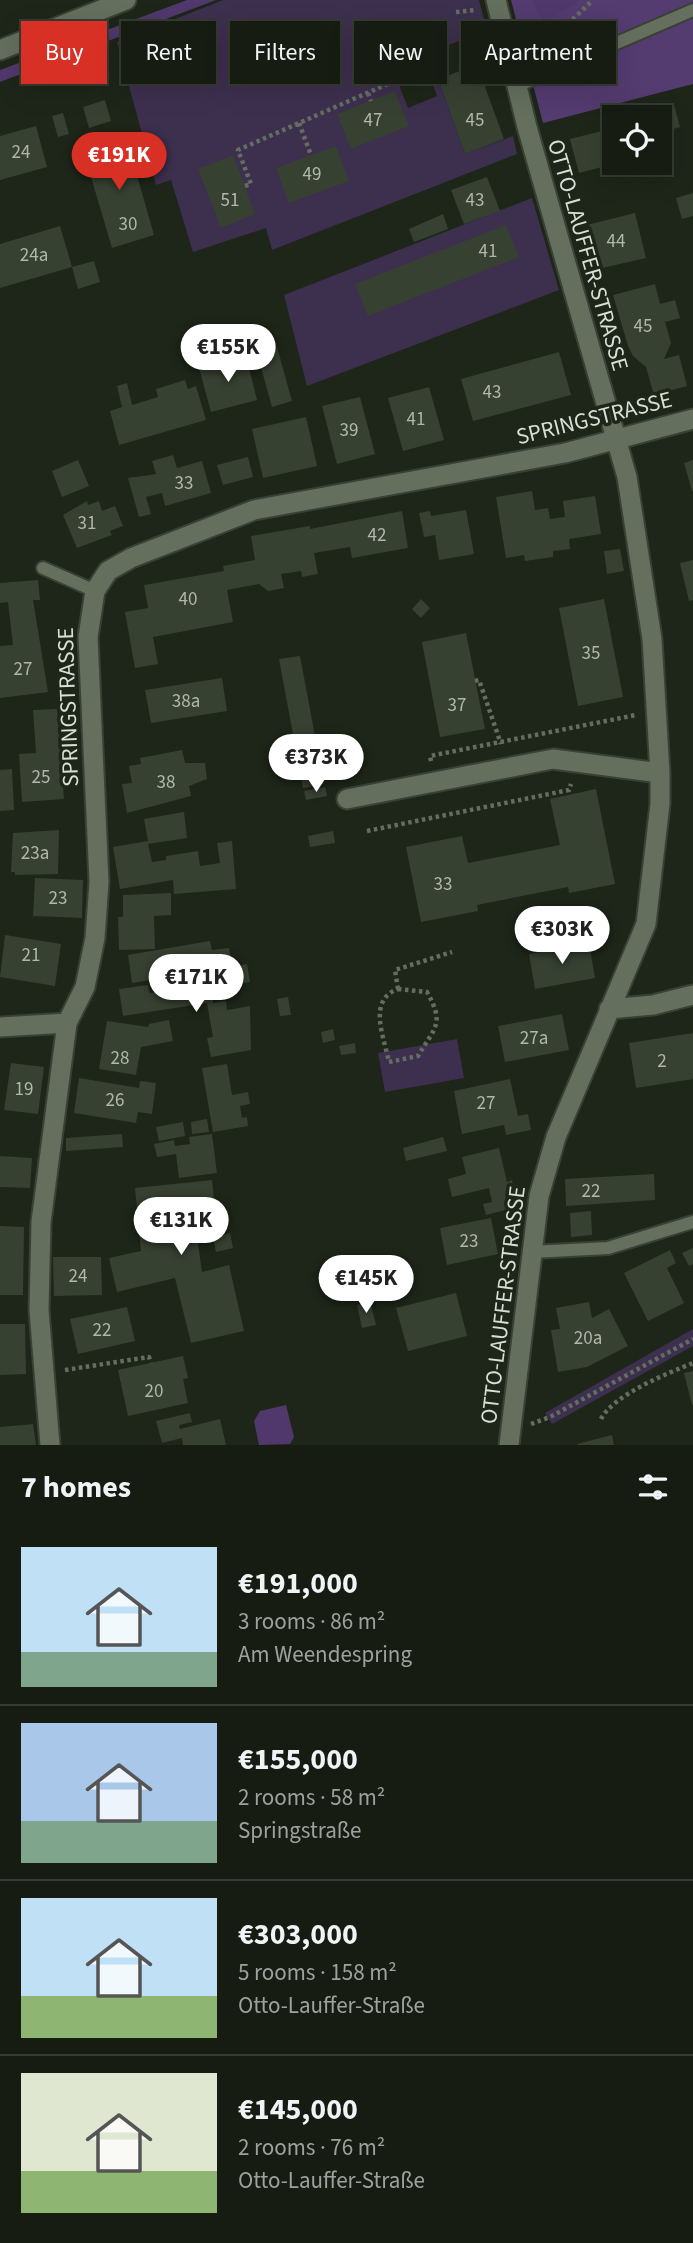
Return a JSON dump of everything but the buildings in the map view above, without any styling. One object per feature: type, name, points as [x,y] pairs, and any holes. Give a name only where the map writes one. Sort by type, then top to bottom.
[{"type":"street","points":[[0,50],[126,0]]},
{"type":"street","name":"OTTO-LAUFFER-STRASSE","points":[[496,0],[501,21]]},
{"type":"street","name":"OTTO-LAUFFER-STRASSE","points":[[510,1438],[539,1196],[556,1137],[646,923],[660,804],[654,663],[626,477],[517,84]]},
{"type":"street","name":"SPRINGSTRASSE","points":[[50,1445],[39,1310],[41,1222],[67,1023],[85,987],[95,938],[99,882],[88,637],[95,591],[108,571],[131,558],[254,510],[565,453],[693,419]]},
{"type":"street","points":[[347,799],[553,759],[660,773]]},
{"type":"street","points":[[609,1009],[653,1005],[693,995]]},
{"type":"street","points":[[0,1027],[67,1023]]},
{"type":"lane","points":[[616,41],[693,10]]},
{"type":"lane","points":[[43,568],[95,591]]},
{"type":"lane","points":[[532,1252],[608,1248],[693,1222]]},
{"type":"path","points":[[573,21],[593,0]]},
{"type":"path","points":[[245,186],[251,184],[238,150],[388,84]]},
{"type":"path","points":[[368,93],[371,101]]},
{"type":"path","points":[[299,123],[311,155]]},
{"type":"path","points":[[475,681],[479,680],[510,768]]},
{"type":"path","points":[[435,782],[430,755],[638,714]]},
{"type":"path","points":[[367,831],[569,790],[578,761]]},
{"type":"path","points":[[398,989],[395,970],[452,953]]},
{"type":"path","points":[[398,989],[427,992],[438,1012],[438,1020],[418,1056],[389,1062],[379,1007],[385,996],[398,989]]},
{"type":"path","points":[[510,1438],[693,1339]]},
{"type":"path","points":[[43,1374],[149,1357],[150,1363]]},
{"type":"path","points":[[601,1419],[606,1409],[617,1401],[693,1363]]},
{"type":"shaded area","points":[[187,0],[216,0],[161,21],[131,21]]},
{"type":"shaded area","points":[[223,0],[479,0],[485,21],[461,21],[461,40],[447,46],[447,21],[354,21],[354,84],[399,84],[408,108],[437,96],[433,84],[440,84],[465,154],[513,136],[517,154],[272,250],[266,228],[193,252],[171,180],[156,185],[128,84],[216,84],[216,21],[170,21]]},
{"type":"shaded area","points":[[511,0],[693,0],[693,84],[612,105],[602,105],[602,108],[543,123],[533,84],[616,84],[616,21],[516,21]]},
{"type":"shaded area","points":[[531,0],[581,0],[553,17],[543,19]]},
{"type":"shaded area","points":[[121,25],[121,36],[107,41],[107,30]]},
{"type":"shaded area","points":[[121,40],[121,57],[117,42]]},
{"type":"shaded area","points":[[21,62],[21,74],[0,82],[0,70]]},
{"type":"shaded area","points":[[532,198],[559,290],[307,386],[284,295]]},
{"type":"shaded area","points":[[457,1039],[464,1078],[385,1092],[378,1053]]},
{"type":"shaded area","points":[[693,1329],[693,1346],[552,1424],[545,1413]]},
{"type":"shaded area","points":[[286,1405],[294,1437],[290,1444],[259,1445],[254,1421],[260,1411]]}]
